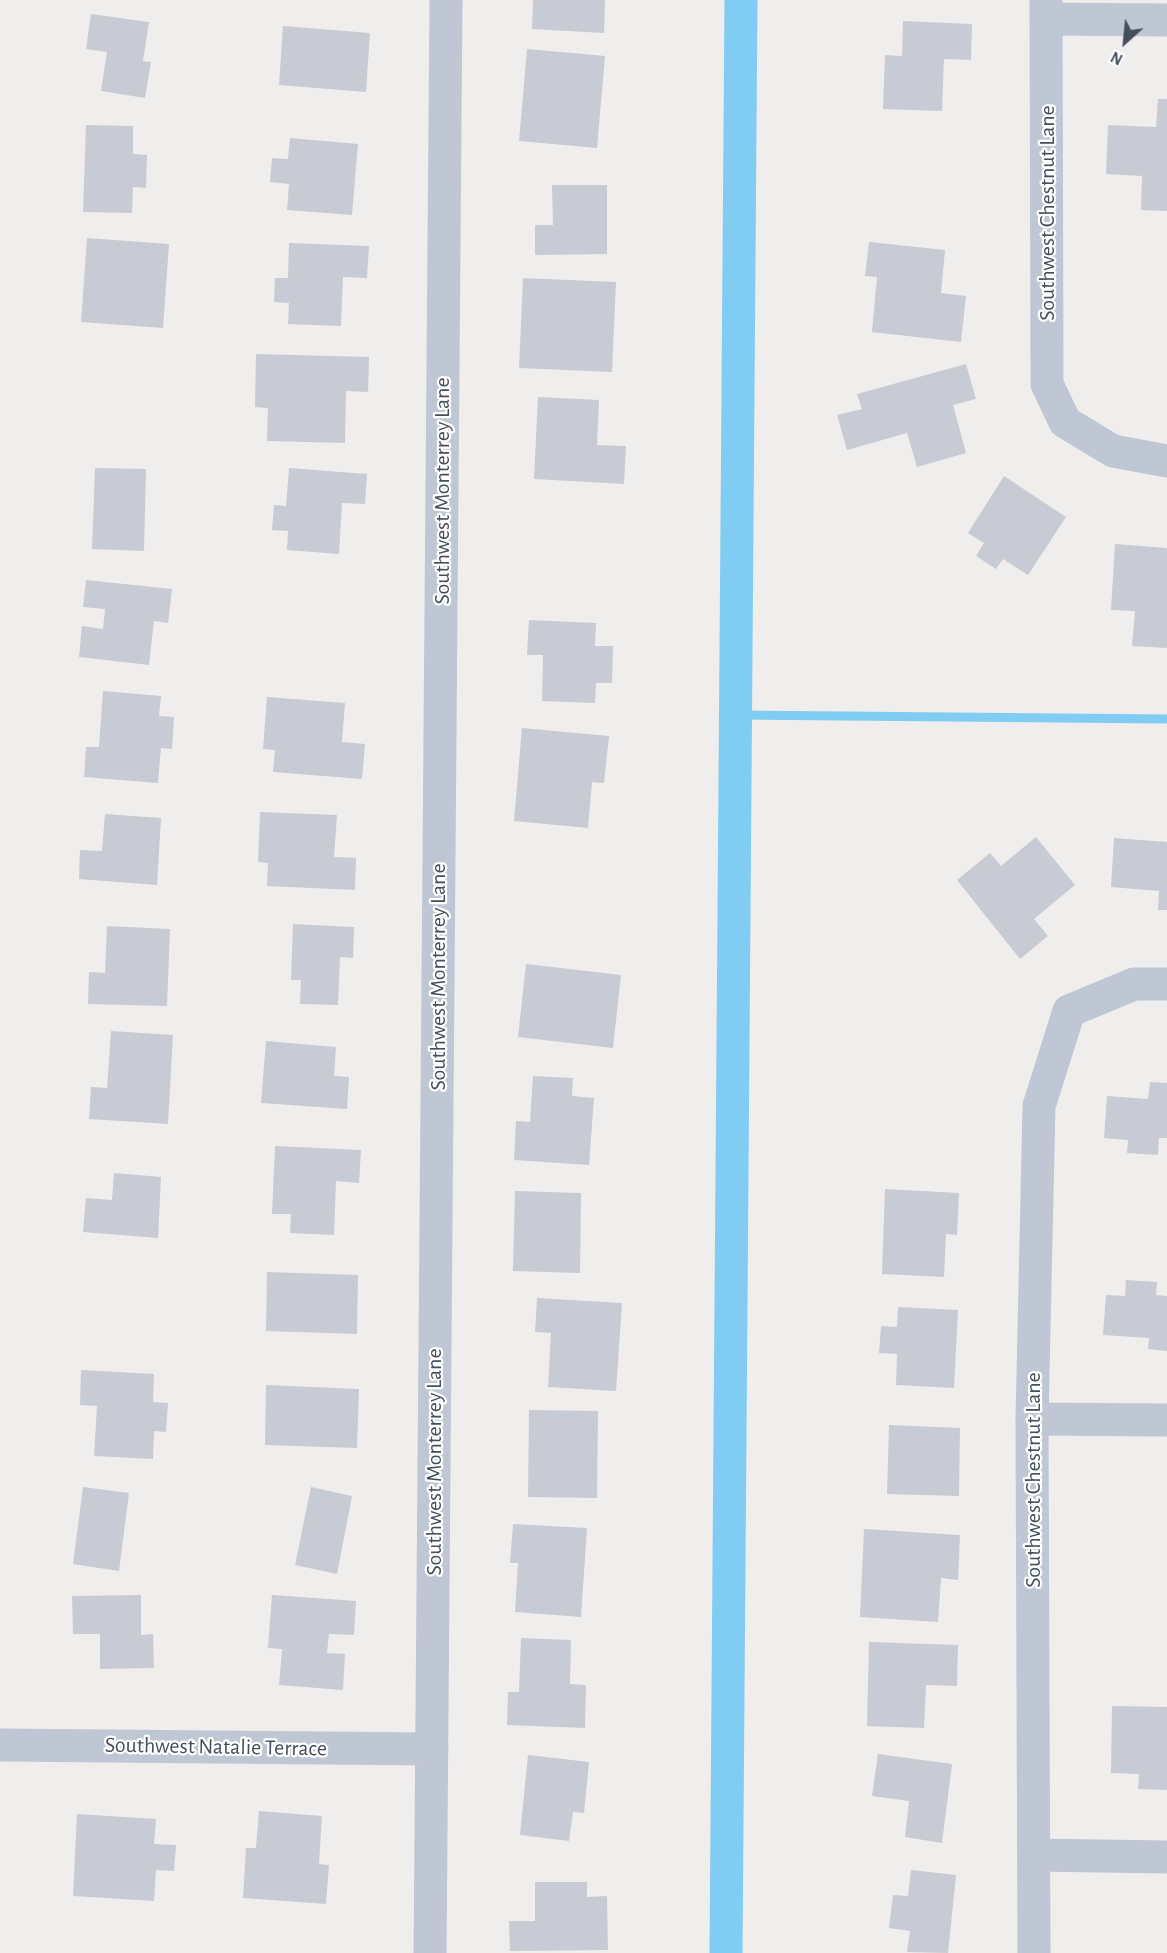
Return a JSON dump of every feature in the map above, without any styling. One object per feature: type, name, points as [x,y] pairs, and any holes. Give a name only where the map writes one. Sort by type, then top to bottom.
[{"type":"street","name":"Southwest Monterrey Lane","points":[[430,1953],[446,0]]},
{"type":"street","points":[[1046,10],[1167,20]]},
{"type":"street","name":"Southwest Chestnut Lane","points":[[1046,10],[1047,384],[1065,422],[1113,451],[1167,461]]},
{"type":"street","name":"Southwest Chestnut Lane","points":[[1034,1953],[1032,1419],[1039,1106],[1069,1011],[1134,984],[1167,984]]},
{"type":"street","points":[[1032,1419],[1167,1420]]},
{"type":"street","name":"Southwest Natalie Terrace","points":[[0,1745],[432,1749]]},
{"type":"street","points":[[1034,1855],[1167,1857]]},
{"type":"building","points":[[533,0],[605,0],[604,33],[532,29]]},
{"type":"building","points":[[91,14],[149,22],[143,61],[151,62],[145,98],[101,91],[107,52],[86,49]]},
{"type":"building","points":[[903,21],[972,24],[971,60],[944,59],[942,111],[883,109],[885,55],[902,56]]},
{"type":"building","points":[[283,26],[370,33],[366,92],[279,85]]},
{"type":"building","points":[[527,49],[605,56],[597,148],[519,141]]},
{"type":"building","points":[[1158,99],[1167,99],[1167,211],[1141,210],[1142,176],[1106,174],[1108,125],[1156,127]]},
{"type":"building","points":[[86,125],[133,126],[133,154],[147,155],[146,188],[133,187],[132,213],[83,212]]},
{"type":"building","points":[[290,138],[358,144],[352,215],[287,210],[289,184],[270,182],[272,158],[288,159]]},
{"type":"building","points":[[552,185],[607,185],[607,254],[535,255],[535,225],[553,225]]},
{"type":"building","points":[[87,238],[169,244],[163,328],[81,322]]},
{"type":"building","points":[[869,242],[945,250],[941,293],[966,296],[961,342],[872,332],[877,277],[865,276]]},
{"type":"building","points":[[289,243],[369,246],[367,278],[343,277],[341,326],[288,324],[289,303],[274,302],[275,278],[288,278]]},
{"type":"building","points":[[523,278],[616,282],[612,372],[519,368]]},
{"type":"building","points":[[256,354],[369,357],[368,392],[346,391],[345,443],[267,441],[268,408],[255,407]]},
{"type":"building","points":[[966,364],[976,399],[953,405],[966,453],[917,467],[907,433],[847,450],[837,415],[862,409],[857,394]]},
{"type":"building","points":[[538,397],[599,400],[597,445],[626,446],[624,484],[534,479]]},
{"type":"building","points":[[95,468],[146,469],[144,551],[92,549]]},
{"type":"building","points":[[289,468],[367,474],[365,504],[342,503],[339,554],[287,550],[288,531],[272,530],[274,505],[286,506]]},
{"type":"building","points":[[1004,476],[1066,517],[1028,575],[1003,559],[996,569],[976,556],[984,543],[968,533]]},
{"type":"building","points":[[1115,544],[1167,548],[1167,648],[1132,646],[1135,611],[1111,610]]},
{"type":"building","points":[[86,580],[172,589],[168,623],[154,621],[149,665],[79,657],[82,626],[103,629],[105,609],[83,607]]},
{"type":"building","points":[[529,620],[596,623],[595,646],[613,646],[612,683],[596,683],[595,703],[542,701],[543,655],[527,655]]},
{"type":"building","points":[[103,691],[161,696],[159,716],[174,717],[172,749],[161,748],[158,783],[84,777],[86,747],[99,747]]},
{"type":"building","points":[[267,697],[345,703],[342,742],[365,744],[362,779],[273,772],[275,750],[263,749]]},
{"type":"building","points":[[522,728],[609,736],[604,783],[592,782],[588,828],[514,821]]},
{"type":"building","points":[[260,812],[337,815],[334,857],[356,858],[355,890],[267,886],[268,863],[258,862]]},
{"type":"building","points":[[105,814],[161,818],[157,885],[79,879],[80,850],[102,851]]},
{"type":"building","points":[[1036,837],[1075,885],[1034,919],[1048,936],[1020,959],[957,880],[990,853],[1001,866]]},
{"type":"building","points":[[1114,838],[1167,842],[1167,910],[1158,910],[1159,891],[1111,887]]},
{"type":"building","points":[[293,924],[354,927],[353,958],[340,957],[338,1005],[300,1004],[301,980],[291,980]]},
{"type":"building","points":[[107,926],[170,929],[167,1006],[88,1004],[89,972],[105,973]]},
{"type":"building","points":[[526,964],[621,975],[613,1048],[518,1037]]},
{"type":"building","points":[[111,1031],[173,1035],[168,1124],[89,1119],[91,1087],[107,1088]]},
{"type":"building","points":[[266,1041],[336,1047],[334,1076],[349,1077],[347,1109],[261,1103]]},
{"type":"building","points":[[533,1076],[573,1078],[572,1096],[594,1098],[589,1165],[514,1160],[516,1121],[530,1122]]},
{"type":"building","points":[[1150,1082],[1167,1083],[1167,1138],[1159,1138],[1158,1155],[1127,1153],[1128,1140],[1104,1138],[1107,1096],[1148,1099]]},
{"type":"building","points":[[275,1146],[361,1150],[359,1183],[336,1181],[334,1235],[290,1233],[291,1214],[272,1214]]},
{"type":"building","points":[[114,1173],[161,1177],[158,1238],[83,1232],[86,1198],[112,1200]]},
{"type":"building","points":[[885,1189],[959,1193],[957,1235],[946,1234],[944,1277],[882,1274]]},
{"type":"building","points":[[515,1191],[581,1193],[580,1273],[513,1271]]},
{"type":"building","points":[[267,1272],[358,1275],[357,1334],[266,1331]]},
{"type":"building","points":[[1126,1280],[1157,1282],[1156,1295],[1167,1296],[1167,1351],[1148,1349],[1149,1338],[1103,1335],[1106,1295],[1125,1296]]},
{"type":"building","points":[[537,1298],[622,1303],[616,1391],[548,1387],[551,1333],[535,1332]]},
{"type":"building","points":[[898,1307],[958,1310],[954,1388],[896,1385],[897,1354],[879,1353],[881,1326],[897,1327]]},
{"type":"building","points":[[81,1370],[154,1374],[153,1402],[168,1403],[166,1432],[154,1431],[153,1459],[94,1456],[97,1406],[80,1405]]},
{"type":"building","points":[[266,1385],[359,1389],[357,1448],[265,1445]]},
{"type":"building","points":[[529,1410],[598,1411],[597,1498],[528,1497]]},
{"type":"building","points":[[889,1425],[960,1428],[959,1496],[887,1494]]},
{"type":"building","points":[[83,1487],[129,1493],[119,1571],[73,1564]]},
{"type":"building","points":[[311,1487],[352,1496],[337,1574],[295,1565]]},
{"type":"building","points":[[513,1524],[587,1528],[581,1617],[515,1612],[518,1563],[510,1563]]},
{"type":"building","points":[[864,1529],[960,1535],[958,1580],[941,1578],[938,1622],[860,1617]]},
{"type":"building","points":[[141,1595],[141,1635],[153,1634],[154,1668],[100,1669],[100,1634],[73,1634],[72,1596]]},
{"type":"building","points":[[272,1595],[356,1601],[354,1635],[329,1634],[327,1653],[345,1654],[343,1690],[279,1685],[282,1649],[268,1648]]},
{"type":"building","points":[[521,1638],[571,1640],[570,1684],[586,1685],[585,1728],[507,1725],[508,1692],[519,1692]]},
{"type":"building","points":[[869,1642],[958,1645],[957,1686],[926,1685],[924,1728],[867,1726]]},
{"type":"building","points":[[1112,1706],[1167,1707],[1167,1790],[1138,1789],[1139,1774],[1111,1773]]},
{"type":"building","points":[[878,1754],[952,1764],[942,1843],[905,1837],[909,1801],[872,1796]]},
{"type":"building","points":[[528,1755],[589,1762],[584,1813],[573,1812],[569,1841],[520,1835]]},
{"type":"building","points":[[259,1811],[322,1816],[319,1864],[329,1865],[326,1904],[243,1898],[246,1848],[256,1848]]},
{"type":"building","points":[[77,1814],[156,1819],[154,1844],[176,1845],[174,1871],[156,1870],[154,1901],[73,1896]]},
{"type":"building","points":[[911,1870],[956,1875],[948,1953],[907,1952],[910,1931],[889,1928],[893,1895],[908,1896]]},
{"type":"building","points":[[535,1882],[587,1882],[587,1897],[607,1896],[608,1950],[510,1951],[509,1921],[535,1921]]},
{"type":"waterway","points":[[726,1953],[741,0]]},
{"type":"waterway","points":[[735,715],[1167,719]]}]
